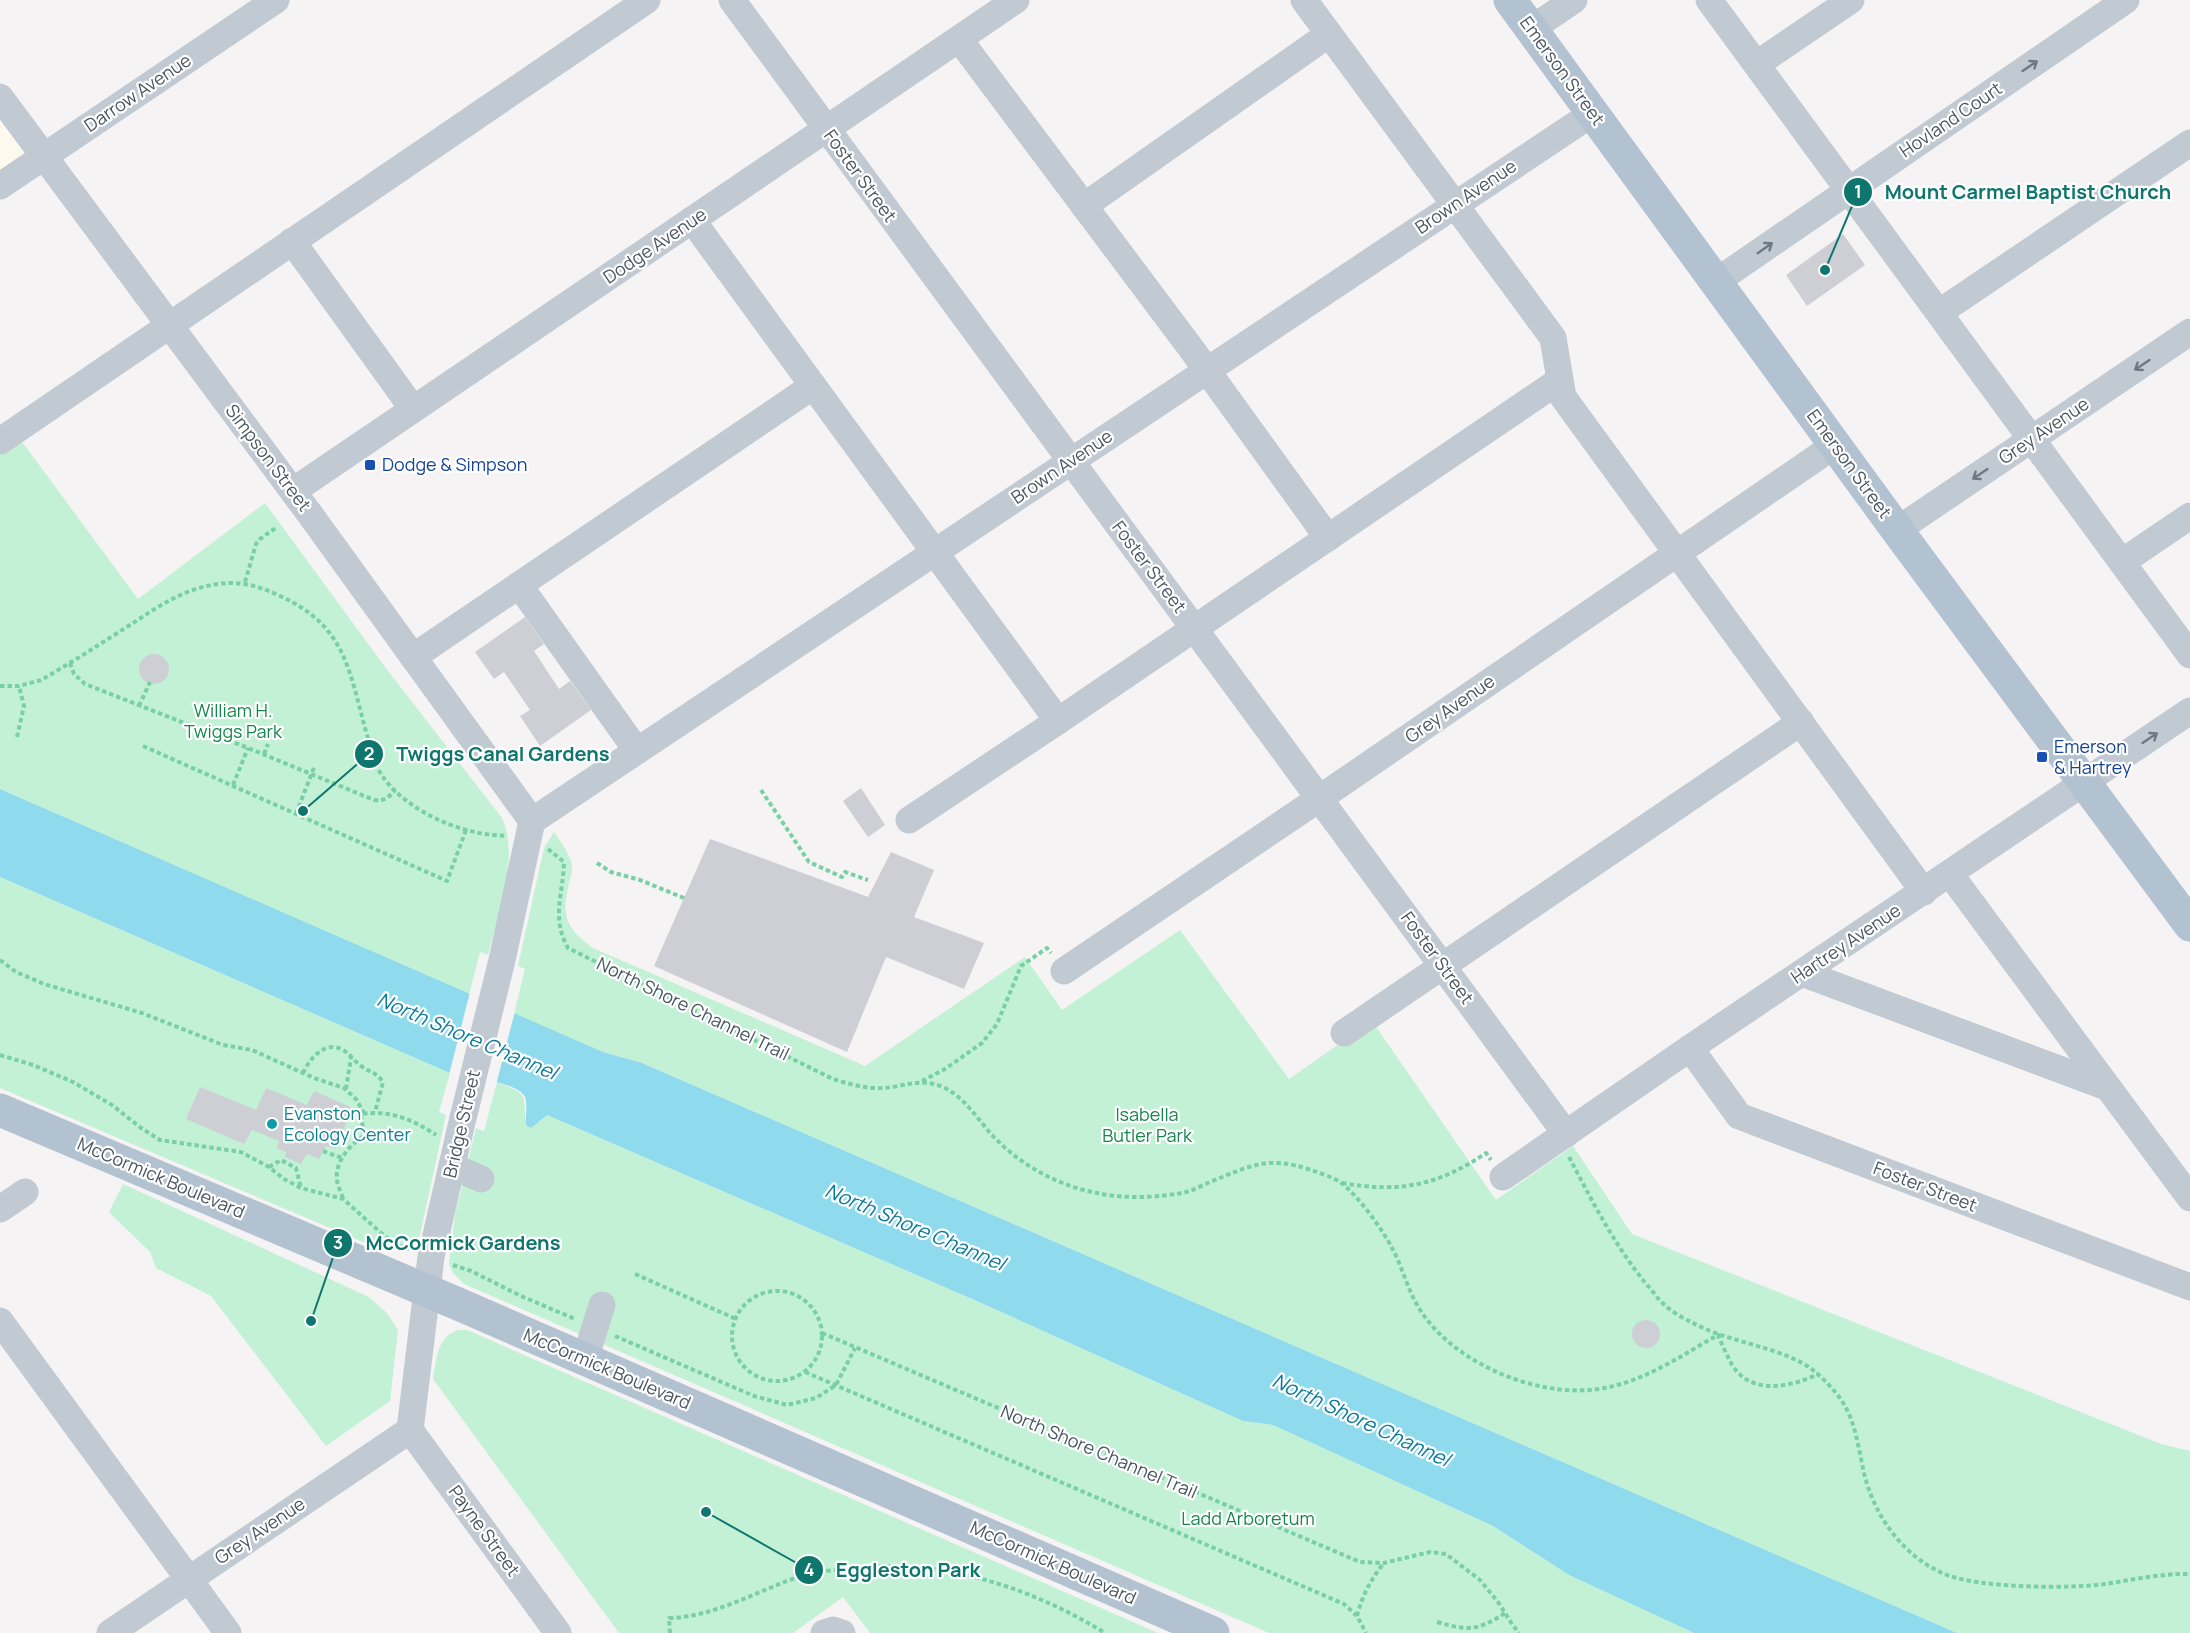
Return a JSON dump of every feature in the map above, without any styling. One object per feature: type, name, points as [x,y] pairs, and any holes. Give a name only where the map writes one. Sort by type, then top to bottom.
[{"type":"main road","name":"Emerson Street","points":[[1510,0],[2190,926]]},
{"type":"main road","name":"McCormick Boulevard","points":[[0,1110],[585,1359],[1213,1633]]},
{"type":"street","name":"Darrow Avenue","points":[[0,186],[276,0]]},
{"type":"street","points":[[0,441],[647,0]]},
{"type":"street","name":"Foster Street","points":[[732,0],[1566,1134]]},
{"type":"street","name":"Dodge Avenue","points":[[293,491],[1016,0]]},
{"type":"street","points":[[1304,0],[1553,338],[1563,397],[1924,892]]},
{"type":"street","points":[[1531,29],[1574,0]]},
{"type":"street","points":[[1709,0],[2190,655]]},
{"type":"street","points":[[1757,64],[1851,0]]},
{"type":"street","name":"Hovland Court","points":[[1717,281],[2126,0]]},
{"type":"street","points":[[1084,206],[1329,34]]},
{"type":"street","points":[[959,39],[1207,370],[1328,537]]},
{"type":"street","name":"Simpson Street","points":[[0,97],[293,491],[532,821]]},
{"type":"street","name":"Brown Avenue","points":[[532,821],[1593,112]]},
{"type":"street","points":[[1940,312],[2190,143]]},
{"type":"street","points":[[692,220],[1058,721]]},
{"type":"street","points":[[292,241],[413,409]]},
{"type":"street","name":"Grey Avenue","points":[[1898,530],[2190,332]]},
{"type":"street","points":[[909,820],[1560,380]]},
{"type":"street","points":[[413,657],[813,386]]},
{"type":"street","name":"Grey Avenue","points":[[1064,971],[1835,445]]},
{"type":"street","points":[[2122,562],[2190,516]]},
{"type":"street","points":[[519,585],[637,751]]},
{"type":"street","name":"Hartrey Avenue","points":[[1503,1177],[2190,711]]},
{"type":"street","points":[[1344,1033],[1801,722]]},
{"type":"street","name":"Bridge Street","points":[[410,1430],[431,1257],[502,960],[532,821]]},
{"type":"street","points":[[1950,874],[2190,1198]]},
{"type":"street","points":[[1802,973],[2107,1087]]},
{"type":"street","name":"Foster Street","points":[[1690,1048],[1739,1116],[2190,1287]]},
{"type":"street","points":[[452,1166],[481,1179]]},
{"type":"street","points":[[0,1209],[25,1192]]},
{"type":"street","points":[[585,1359],[599,1316]]},
{"type":"street","points":[[0,1321],[228,1633]]},
{"type":"street","name":"Grey Avenue","points":[[110,1633],[410,1430]]},
{"type":"street","name":"Payne Street","points":[[410,1430],[558,1633]]},
{"type":"street","points":[[824,1633],[833,1630],[842,1633]]},
{"type":"path","points":[[245,582],[256,544],[277,527]]},
{"type":"path","points":[[0,686],[19,686],[40,680],[170,600],[217,583],[245,582],[299,604],[317,618],[331,634],[353,678],[374,760],[382,777],[394,790],[430,814],[466,830],[505,836]]},
{"type":"path","points":[[70,663],[74,674],[85,684],[374,800],[382,801],[388,798],[394,790]]},
{"type":"path","points":[[139,706],[150,682]]},
{"type":"path","points":[[17,737],[24,705],[19,686]]},
{"type":"path","points":[[264,754],[268,744]]},
{"type":"path","points":[[143,746],[447,881],[466,830]]},
{"type":"path","points":[[233,785],[248,748]]},
{"type":"path","points":[[296,814],[315,765]]},
{"type":"path","points":[[761,790],[809,862],[842,877],[845,872],[868,880]]},
{"type":"path","name":"North Shore Channel Trail","points":[[549,849],[564,862],[558,911],[560,934],[568,948],[832,1079],[873,1088],[902,1086],[922,1081],[945,1069],[982,1043],[997,1024],[1021,966],[1047,948],[1064,971]]},
{"type":"path","points":[[597,863],[611,872],[640,880],[684,898]]},
{"type":"path","points":[[0,960],[16,972],[44,984],[142,1013],[223,1045],[252,1050],[346,1089],[356,1099],[364,1113]]},
{"type":"path","points":[[303,1073],[318,1052],[331,1047],[344,1051],[361,1066],[378,1074],[383,1082],[375,1112]]},
{"type":"path","points":[[0,1054],[73,1082],[112,1105],[160,1140],[241,1152],[301,1188],[343,1199],[381,1233],[397,1245],[407,1249]]},
{"type":"path","points":[[346,1089],[351,1057]]},
{"type":"path","points":[[922,1081],[945,1088],[962,1100],[995,1139],[1016,1156],[1064,1186],[1125,1197],[1186,1192],[1254,1164],[1281,1162],[1341,1182],[1374,1188],[1423,1183],[1445,1177],[1464,1168],[1486,1153],[1503,1177]]},
{"type":"path","points":[[364,1113],[375,1112],[403,1117],[418,1122],[438,1136]]},
{"type":"path","points":[[343,1199],[337,1179],[342,1158],[347,1150],[364,1136],[361,1114],[364,1113]]},
{"type":"path","points":[[1566,1134],[1566,1151],[1622,1253],[1665,1306],[1692,1323],[1718,1335],[1794,1359],[1818,1374],[1838,1395],[1851,1420],[1866,1479],[1878,1509],[1895,1538],[1917,1559],[1947,1575],[1972,1581],[2057,1585],[2101,1584],[2190,1574]]},
{"type":"path","points":[[323,1151],[342,1158]]},
{"type":"path","points":[[269,1167],[281,1160],[296,1168],[301,1188]]},
{"type":"path","points":[[1341,1182],[1377,1224],[1393,1248],[1415,1302],[1430,1324],[1470,1359],[1490,1370],[1542,1386],[1568,1390],[1606,1388],[1627,1383],[1718,1335]]},
{"type":"path","points":[[451,1264],[471,1271],[521,1296],[599,1316],[659,1357],[754,1396],[787,1405],[816,1398],[836,1386],[855,1348]]},
{"type":"path","points":[[635,1274],[736,1319]]},
{"type":"path","points":[[770,1292],[784,1292],[798,1296],[819,1318],[822,1332],[821,1347],[815,1361],[806,1372],[792,1379],[778,1382],[763,1379],[750,1372],[740,1361],[734,1348],[732,1333],[736,1319],[744,1306],[756,1297],[770,1292]]},
{"type":"path","name":"North Shore Channel Trail","points":[[822,1332],[1360,1562],[1384,1563],[1430,1552],[1446,1554],[1480,1580],[1519,1633]]},
{"type":"path","points":[[1718,1335],[1734,1367],[1748,1380],[1761,1385],[1779,1387],[1799,1383],[1818,1374]]},
{"type":"path","points":[[806,1372],[1344,1604],[1357,1616],[1366,1633]]},
{"type":"path","points":[[1357,1616],[1360,1602],[1374,1575],[1384,1563]]},
{"type":"path","points":[[670,1633],[669,1618],[682,1618],[723,1606],[806,1575],[867,1566],[921,1567],[978,1577],[1030,1593],[1072,1612],[1105,1633]]},
{"type":"path","points":[[1437,1622],[1458,1629],[1475,1629],[1487,1625],[1505,1613]]},
{"type":"shaded area","points":[[0,98],[44,156],[0,186]]},
{"type":"green space","name":"William H. Twiggs Park","points":[[20,439],[138,599],[265,503],[385,667],[502,818],[509,850],[506,886],[488,955],[480,952],[469,995],[0,789],[0,453]]},
{"type":"green space","name":"Isabella Butler Park","points":[[554,832],[567,852],[572,865],[566,898],[569,923],[578,936],[593,948],[865,1066],[1025,957],[1062,1010],[1180,930],[1289,1079],[1372,1021],[1496,1200],[1573,1146],[1632,1234],[2161,1444],[2190,1451],[2190,1633],[1957,1633],[642,1063],[603,1052],[514,1014],[525,969],[518,966],[544,848]]},
{"type":"green space","points":[[0,877],[450,1073],[439,1112],[446,1115],[420,1235],[416,1241],[400,1249],[375,1247],[0,1088]]},
{"type":"green space","name":"Ladd Arboretum","points":[[497,1082],[515,1090],[522,1096],[526,1125],[531,1127],[547,1115],[979,1302],[1243,1421],[1273,1425],[1493,1526],[1569,1575],[1694,1633],[1269,1633],[464,1284],[453,1273],[449,1264],[455,1215],[476,1128],[484,1131]]},
{"type":"green space","points":[[123,1184],[369,1297],[387,1313],[398,1330],[390,1401],[326,1446],[211,1296],[156,1268],[150,1252],[109,1212]]},
{"type":"green space","points":[[458,1330],[467,1330],[1158,1633],[870,1633],[843,1597],[793,1633],[619,1633],[433,1379],[441,1344],[445,1338]]},
{"type":"water","name":"North Shore Channel","points":[[0,789],[603,1052],[642,1063],[1957,1633],[1694,1633],[1569,1575],[1493,1526],[1273,1425],[1243,1421],[979,1302],[547,1115],[531,1128],[526,1125],[525,1097],[512,1087],[490,1080],[450,1073],[0,877]]},
{"type":"pier","points":[[470,992],[515,1011],[496,1085],[449,1075]]},
{"type":"building","points":[[1843,234],[1865,265],[1807,306],[1786,275]]},
{"type":"building","points":[[525,617],[544,644],[534,651],[559,689],[570,681],[591,710],[540,746],[520,716],[530,710],[504,672],[494,679],[475,652]]},
{"type":"building","points":[[154,654],[165,658],[169,669],[165,680],[154,684],[143,680],[139,669],[143,658]]},
{"type":"building","points":[[861,788],[885,825],[868,837],[843,801]]},
{"type":"building","points":[[710,839],[868,897],[891,852],[934,870],[914,917],[984,943],[964,989],[886,957],[847,1052],[654,966]]},
{"type":"building","name":"Evanston Ecology Center","points":[[200,1087],[256,1110],[266,1088],[307,1105],[314,1091],[353,1108],[335,1149],[326,1146],[319,1159],[307,1154],[301,1164],[285,1157],[286,1152],[277,1148],[279,1141],[252,1130],[244,1144],[186,1119]]},
{"type":"building","points":[[1646,1320],[1656,1324],[1660,1334],[1656,1344],[1646,1348],[1636,1344],[1632,1334],[1636,1324]]},
{"type":"place","name":"Mount Carmel Baptist Church","points":[[1825,270]]},
{"type":"place","name":"Dodge & Simpson","points":[[370,465]]},
{"type":"place","name":"Emerson & Hartrey","points":[[2042,757]]},
{"type":"place","name":"Twiggs Canal Gardens","points":[[303,811]]},
{"type":"place","name":"Evanston Ecology Center","points":[[272,1124]]},
{"type":"place","name":"McCormick Gardens","points":[[311,1321]]},
{"type":"place","name":"Eggleston Park","points":[[706,1512]]}]
